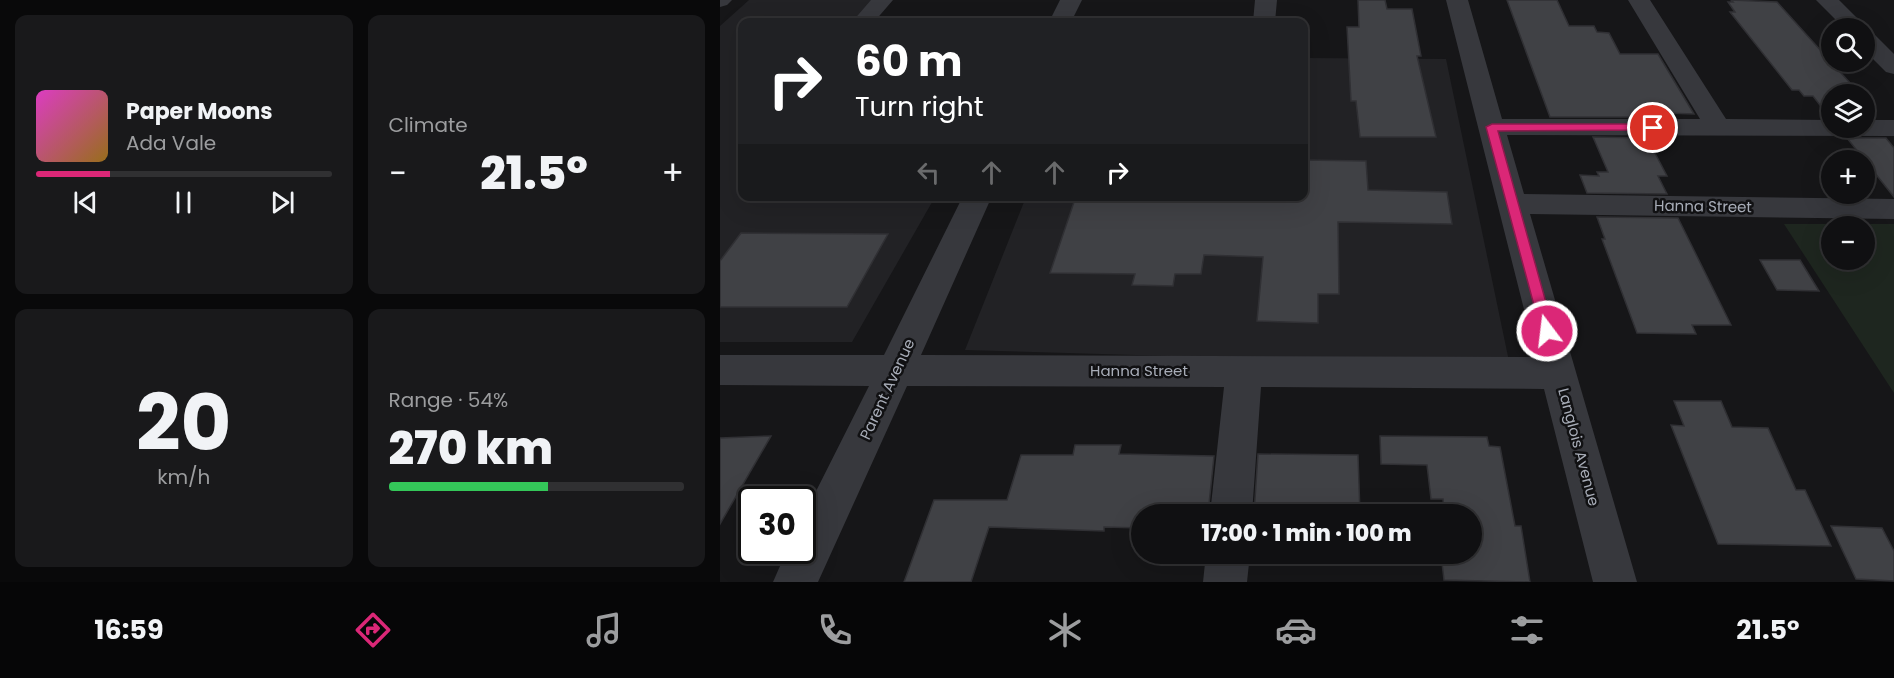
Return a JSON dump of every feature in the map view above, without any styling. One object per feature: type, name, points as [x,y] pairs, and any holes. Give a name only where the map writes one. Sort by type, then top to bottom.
[{"type":"street","points":[[866,18],[882,0]]},
{"type":"street","points":[[1062,18],[1071,0]]},
{"type":"street","points":[[1264,18],[1266,0]]},
{"type":"street","name":"Langlois Avenue","points":[[1457,0],[1616,582]]},
{"type":"street","points":[[1639,0],[1718,128]]},
{"type":"street","points":[[1827,0],[1846,18]]},
{"type":"street","points":[[1875,48],[1894,67]]},
{"type":"street","points":[[1492,127],[1894,128]]},
{"type":"street","name":"Parent Avenue","points":[[795,582],[976,201]]},
{"type":"street","name":"Hanna Street","points":[[1513,204],[1894,209]]},
{"type":"street","name":"Hanna Street","points":[[720,369],[1559,373]]},
{"type":"street","points":[[1232,504],[1244,370]]},
{"type":"street","points":[[1226,582],[1227,564]]},
{"type":"shaded area","points":[[749,0],[879,0],[863,18],[738,18],[738,201],[933,201],[852,342],[720,342],[720,26]]},
{"type":"shaded area","points":[[1308,58],[1446,59],[1510,366],[965,350],[1024,201],[1308,201]]},
{"type":"shaded area","points":[[1784,224],[1821,224],[1821,270],[1875,270],[1875,224],[1894,224],[1894,393]]},
{"type":"building","points":[[1358,0],[1385,0],[1387,9],[1412,9],[1421,56],[1417,56],[1436,137],[1360,137],[1356,101],[1351,101],[1347,27],[1359,27]]},
{"type":"building","points":[[1507,0],[1557,0],[1569,26],[1594,26],[1597,32],[1609,33],[1620,54],[1658,54],[1694,114],[1634,112],[1636,117],[1550,117]]},
{"type":"building","points":[[1731,0],[1777,2],[1821,51],[1821,72],[1840,72],[1851,84],[1821,84],[1821,106],[1813,96],[1804,96],[1799,90],[1792,90],[1730,12],[1735,12],[1728,2],[1733,2]]},
{"type":"building","points":[[1593,137],[1647,138],[1667,176],[1658,176],[1667,194],[1587,193],[1580,175],[1599,176],[1597,172],[1608,172]]},
{"type":"building","points":[[1847,138],[1886,138],[1894,148],[1894,197],[1875,173],[1875,150],[1857,150]]},
{"type":"building","points":[[1308,160],[1366,161],[1368,190],[1447,192],[1452,224],[1338,222],[1339,294],[1318,294],[1318,323],[1257,321],[1263,257],[1204,255],[1201,274],[1175,274],[1173,286],[1132,285],[1135,274],[1050,273],[1074,201],[1308,201]]},
{"type":"building","points":[[1597,217],[1678,218],[1731,325],[1692,325],[1696,334],[1637,333],[1602,239],[1605,239]]},
{"type":"building","points":[[741,233],[888,234],[847,307],[720,307],[720,261]]},
{"type":"building","points":[[1760,260],[1800,260],[1819,291],[1777,290]]},
{"type":"building","points":[[1674,401],[1721,401],[1732,427],[1768,428],[1796,490],[1805,490],[1831,546],[1718,544],[1671,425],[1684,426]]},
{"type":"building","points":[[771,436],[742,486],[738,486],[738,493],[720,524],[720,438]]},
{"type":"building","points":[[1380,436],[1487,437],[1489,446],[1500,447],[1515,526],[1521,526],[1530,582],[1444,580],[1442,564],[1482,564],[1482,504],[1443,504],[1443,499],[1431,499],[1427,465],[1381,464]]},
{"type":"building","points":[[1075,445],[1121,445],[1119,454],[1214,456],[1209,504],[1131,504],[1131,528],[1104,527],[1104,531],[989,527],[971,582],[904,582],[934,500],[1007,500],[1021,455],[1073,455]]},
{"type":"building","points":[[1258,454],[1358,455],[1360,504],[1255,504]]},
{"type":"building","points":[[1831,526],[1882,528],[1894,551],[1894,581],[1856,579]]},
{"type":"route","points":[[1547,331],[1492,127],[1653,128]]}]
